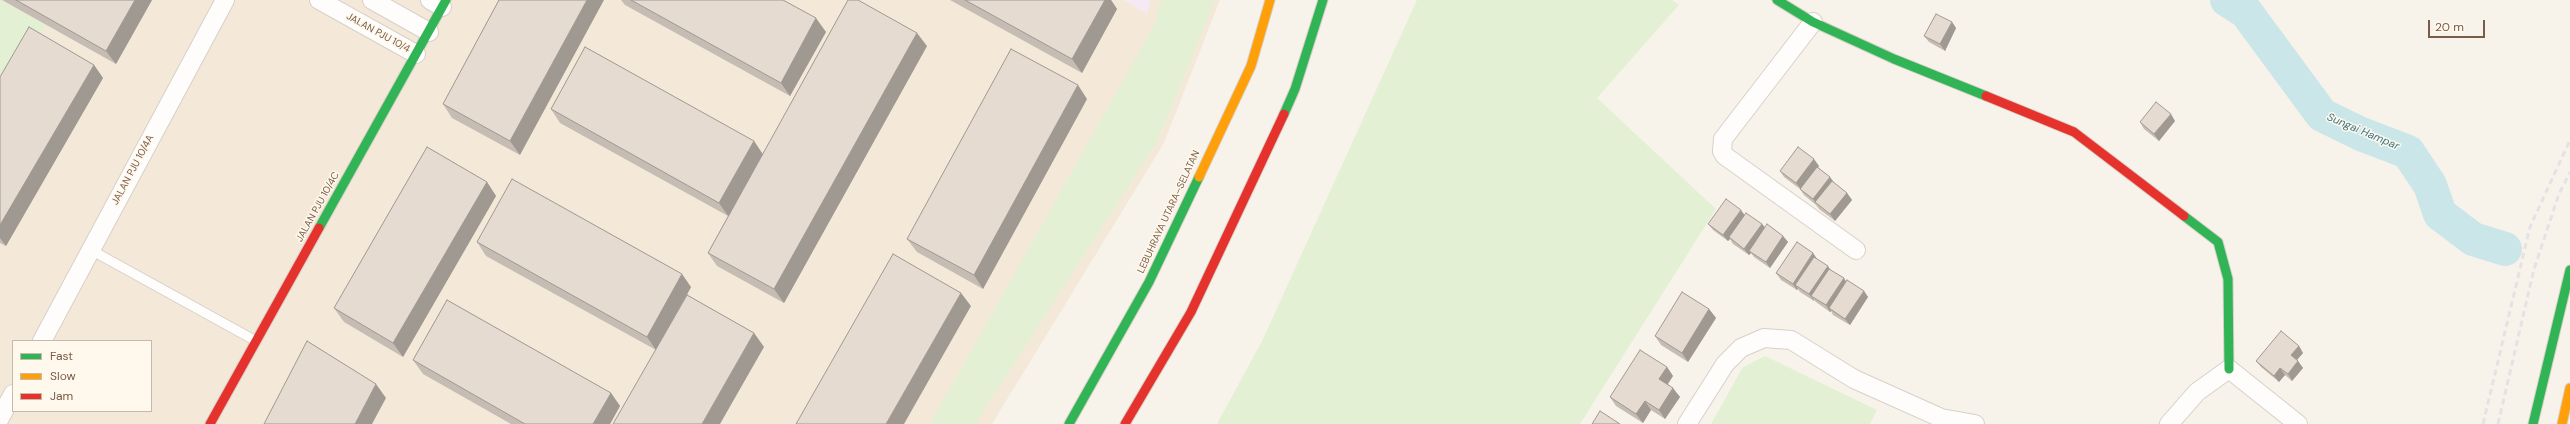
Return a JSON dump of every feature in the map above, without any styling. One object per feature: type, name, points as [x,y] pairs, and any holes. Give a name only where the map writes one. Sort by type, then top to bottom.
[{"type":"main road","name":"LEBUHRAYA UTARA–SELATAN","points":[[1069,424],[1148,282],[1250,66],[1270,0]]},
{"type":"main road","points":[[1125,424],[1198,298],[1295,89],[1323,0]]},
{"type":"main road","points":[[1777,0],[1814,22],[1894,60],[2074,132],[2218,242],[2228,279],[2229,369]]},
{"type":"main road","name":"JALAN PJU 10/4C","points":[[210,424],[429,32],[439,2]]},
{"type":"main road","points":[[2533,424],[2570,270]]},
{"type":"main road","points":[[2562,424],[2570,388]]},
{"type":"street","name":"JALAN PJU 10/4A","points":[[43,340],[225,0]]},
{"type":"street","name":"JALAN PJU 10/4","points":[[319,0],[416,54]]},
{"type":"street","points":[[372,0],[429,32]]},
{"type":"street","points":[[1814,22],[1723,140],[1722,151],[1856,250]]},
{"type":"street","points":[[1687,424],[1724,364],[1741,348],[1764,338],[1790,340],[1854,379],[1941,418],[1975,424]]},
{"type":"street","points":[[2170,424],[2197,392],[2229,369],[2298,424]]},
{"type":"street","points":[[0,418],[12,396]]},
{"type":"lane","points":[[91,250],[256,341]]},
{"type":"shaded area","points":[[0,0],[1220,0],[1164,143],[992,424],[0,424]]},
{"type":"shaded area","points":[[1123,0],[1150,0],[1147,14]]},
{"type":"green space","points":[[0,0],[46,25],[0,105]]},
{"type":"green space","points":[[1161,0],[1215,0],[1157,142],[975,424],[930,424],[1156,22]]},
{"type":"green space","points":[[1417,0],[1672,0],[1679,5],[1597,98],[1716,209],[1580,424],[1217,424],[1263,339]]},
{"type":"green space","points":[[1765,356],[1877,410],[1870,424],[1711,424],[1743,367]]},
{"type":"building","points":[[16,0],[135,0],[106,51]]},
{"type":"building","points":[[499,0],[587,0],[510,141],[443,104]]},
{"type":"building","points":[[631,0],[783,0],[816,18],[781,83]]},
{"type":"building","points":[[848,0],[858,0],[917,33],[774,289],[708,253]]},
{"type":"building","points":[[965,0],[1105,0],[1072,59]]},
{"type":"building","points":[[1936,14],[1952,22],[1940,44],[1924,36]]},
{"type":"building","points":[[29,27],[94,65],[0,225],[0,77]]},
{"type":"building","points":[[585,47],[754,141],[719,203],[551,109]]},
{"type":"building","points":[[1011,49],[1078,85],[974,275],[907,239]]},
{"type":"building","points":[[2156,102],[2171,114],[2154,134],[2140,122]]},
{"type":"building","points":[[427,147],[487,182],[393,343],[334,308]]},
{"type":"building","points":[[1798,147],[1814,159],[1796,183],[1780,171]]},
{"type":"building","points":[[1817,167],[1830,177],[1813,199],[1800,189]]},
{"type":"building","points":[[512,179],[682,274],[647,337],[477,242]]},
{"type":"building","points":[[1832,181],[1847,193],[1830,214],[1815,202]]},
{"type":"building","points":[[1726,199],[1741,210],[1723,235],[1708,224]]},
{"type":"building","points":[[1746,213],[1762,224],[1744,249],[1729,237]]},
{"type":"building","points":[[1767,224],[1783,236],[1766,262],[1749,251]]},
{"type":"building","points":[[1797,242],[1813,253],[1793,284],[1776,273]]},
{"type":"building","points":[[893,254],[961,293],[886,424],[796,424]]},
{"type":"building","points":[[1814,257],[1828,266],[1809,294],[1795,285]]},
{"type":"building","points":[[1829,269],[1844,278],[1826,305],[1811,296]]},
{"type":"building","points":[[1847,280],[1864,291],[1845,319],[1829,308]]},
{"type":"building","points":[[1682,292],[1709,309],[1682,353],[1655,336]]},
{"type":"building","points":[[687,295],[754,333],[702,424],[613,424]]},
{"type":"building","points":[[447,300],[611,393],[593,424],[525,424],[413,360]]},
{"type":"building","points":[[2281,331],[2299,346],[2291,355],[2298,361],[2288,374],[2280,368],[2274,376],[2256,361]]},
{"type":"building","points":[[307,341],[376,384],[355,424],[264,424]]},
{"type":"building","points":[[1640,350],[1667,367],[1659,379],[1673,388],[1659,410],[1645,401],[1636,414],[1610,397]]},
{"type":"building","points":[[1600,411],[1620,424],[1592,424]]},
{"type":"waterway","name":"Sungai Hampar","points":[[2227,0],[2246,12],[2322,115],[2361,134],[2408,152],[2430,185],[2440,214],[2473,239],[2505,249]]},
{"type":"railway","points":[[2483,424],[2530,227],[2570,140]]},
{"type":"railway","points":[[2498,424],[2534,269],[2559,194],[2570,172]]},
{"type":"traffic: fast","points":[[319,228],[446,0]]},
{"type":"traffic: fast","points":[[1284,114],[1295,89],[1323,0]]},
{"type":"traffic: fast","points":[[1777,0],[1813,22],[1894,59],[1986,96]]},
{"type":"traffic: fast","points":[[1069,424],[1149,282],[1199,177]]},
{"type":"traffic: fast","points":[[2184,216],[2218,242],[2228,279],[2229,369]]},
{"type":"traffic: fast","points":[[2533,424],[2570,270]]},
{"type":"traffic: slow","points":[[1199,177],[1251,66],[1270,0]]},
{"type":"traffic: slow","points":[[2562,424],[2570,388]]},
{"type":"traffic: jam","points":[[1986,96],[2074,132],[2184,216]]},
{"type":"traffic: jam","points":[[1125,424],[1191,312],[1284,114]]},
{"type":"traffic: jam","points":[[210,424],[319,228]]}]
